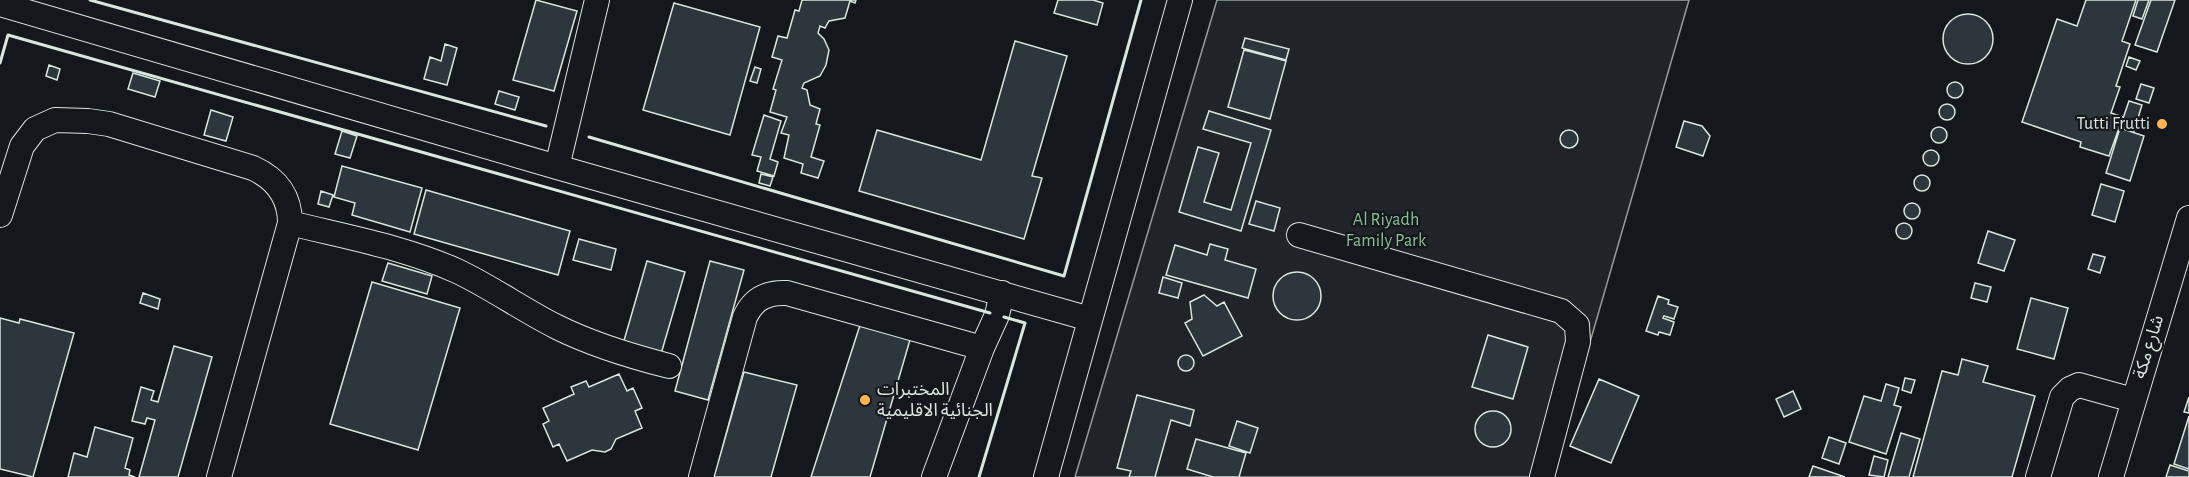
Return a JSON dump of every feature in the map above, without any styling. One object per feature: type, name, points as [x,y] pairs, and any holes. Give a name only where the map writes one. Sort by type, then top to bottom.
[{"type":"street","points":[[557,167],[597,0]]},
{"type":"street","points":[[1046,477],[1180,0]]},
{"type":"street","points":[[0,4],[557,167],[1090,319]]},
{"type":"street","points":[[0,215],[27,137],[45,123],[55,120],[109,124],[129,129],[264,173],[282,190],[287,201],[290,224],[219,477]]},
{"type":"street","name":"شارع مكة","points":[[2111,477],[2189,218]]},
{"type":"street","points":[[290,224],[403,251],[429,260],[482,284],[532,314],[582,338],[630,356],[669,366]]},
{"type":"street","points":[[1299,235],[1561,311],[1577,325],[1578,342],[1542,477]]},
{"type":"street","points":[[701,477],[745,317],[749,308],[765,295],[787,293],[982,348]]},
{"type":"street","points":[[934,477],[982,348],[997,315],[1002,293]]},
{"type":"street","points":[[2038,477],[2062,397],[2070,388],[2079,385],[2133,400]]},
{"type":"green space","name":"Al Riyadh Family Park","points":[[1217,0],[1689,0],[1551,477],[1075,477]]},
{"type":"building","points":[[536,0],[577,11],[554,91],[513,80]]},
{"type":"building","points":[[802,0],[856,0],[855,3],[850,1],[845,18],[829,21],[825,28],[820,26],[818,33],[829,50],[826,65],[820,76],[804,83],[802,88],[807,90],[810,105],[820,109],[816,124],[820,125],[811,157],[824,161],[818,178],[801,173],[803,164],[784,158],[789,135],[781,133],[787,117],[770,112],[776,90],[773,89],[782,60],[772,57],[778,36],[787,38],[795,10],[799,11]]},
{"type":"building","points":[[1058,0],[1093,0],[1103,3],[1097,25],[1054,13]]},
{"type":"building","points":[[2086,0],[2136,0],[2122,41],[2130,44],[2116,86],[2120,87],[2111,113],[2123,117],[2109,156],[2080,147],[2081,142],[2022,122],[2057,19],[2077,26]]},
{"type":"building","points":[[2138,0],[2149,0],[2142,19],[2133,16]]},
{"type":"building","points":[[2151,0],[2175,0],[2157,52],[2135,45]]},
{"type":"building","points":[[674,3],[760,27],[730,135],[643,110]]},
{"type":"building","points":[[1963,14],[1973,14],[1986,21],[1993,34],[1993,44],[1986,57],[1973,64],[1963,64],[1954,60],[1947,53],[1943,44],[1943,34],[1947,25],[1954,18]]},
{"type":"building","points":[[1245,38],[1289,49],[1286,60],[1242,48]]},
{"type":"building","points":[[1015,41],[1067,56],[1032,176],[1042,178],[1024,239],[859,191],[877,130],[981,160]]},
{"type":"building","points":[[445,44],[457,48],[447,85],[424,79],[430,57],[441,61]]},
{"type":"building","points":[[1244,50],[1286,61],[1270,119],[1228,107]]},
{"type":"building","points":[[2129,57],[2140,61],[2136,70],[2126,66]]},
{"type":"building","points":[[49,65],[60,69],[57,80],[46,76]]},
{"type":"building","points":[[755,67],[761,69],[757,83],[750,81]]},
{"type":"building","points":[[133,73],[160,81],[155,97],[128,89]]},
{"type":"building","points":[[1955,82],[1961,84],[1963,90],[1961,96],[1955,98],[1949,96],[1947,90],[1949,84]]},
{"type":"building","points":[[2141,84],[2154,88],[2149,103],[2136,99]]},
{"type":"building","points":[[499,91],[519,97],[515,110],[495,104]]},
{"type":"building","points":[[2129,101],[2142,105],[2134,131],[2120,127]]},
{"type":"building","points":[[1947,104],[1953,106],[1955,112],[1953,118],[1947,120],[1941,118],[1939,112],[1941,106]]},
{"type":"building","points":[[211,110],[233,117],[226,141],[204,135]]},
{"type":"building","points":[[1209,111],[1271,130],[1241,231],[1179,212],[1198,147],[1219,153],[1204,202],[1231,210],[1251,143],[1203,129]]},
{"type":"building","points":[[764,115],[781,121],[770,159],[778,162],[774,176],[757,171],[761,157],[752,155]]},
{"type":"building","points":[[1684,121],[1702,126],[1710,136],[1703,156],[1676,147]]},
{"type":"building","points":[[1939,127],[1945,129],[1947,135],[1945,141],[1939,143],[1933,141],[1931,135],[1933,129]]},
{"type":"building","points":[[2120,128],[2144,136],[2130,181],[2106,173]]},
{"type":"building","points":[[1569,130],[1575,133],[1578,139],[1575,145],[1569,148],[1563,145],[1560,139],[1563,133]]},
{"type":"building","points":[[342,131],[357,136],[350,158],[335,154]]},
{"type":"building","points":[[1931,150],[1937,152],[1939,158],[1937,164],[1931,166],[1925,164],[1923,158],[1925,152]]},
{"type":"building","points":[[342,166],[422,188],[410,232],[352,215],[355,203],[334,197]]},
{"type":"building","points":[[761,174],[773,177],[770,186],[759,183]]},
{"type":"building","points":[[1922,175],[1928,177],[1930,183],[1928,189],[1922,191],[1916,189],[1914,183],[1916,177]]},
{"type":"building","points":[[2101,184],[2124,191],[2115,222],[2092,215]]},
{"type":"building","points":[[426,190],[570,231],[558,275],[414,234]]},
{"type":"building","points":[[321,191],[333,195],[329,207],[318,204]]},
{"type":"building","points":[[1256,201],[1280,208],[1274,231],[1249,224]]},
{"type":"building","points":[[1912,203],[1918,205],[1920,211],[1918,217],[1912,219],[1906,217],[1904,211],[1906,205]]},
{"type":"building","points":[[1904,223],[1910,225],[1912,231],[1910,237],[1904,239],[1898,237],[1896,231],[1898,225]]},
{"type":"building","points":[[1988,231],[2015,240],[2004,271],[1978,263]]},
{"type":"building","points":[[579,239],[616,249],[611,270],[573,260]]},
{"type":"building","points":[[1210,244],[1228,249],[1225,260],[1256,269],[1248,298],[1166,275],[1175,245],[1207,255]]},
{"type":"building","points":[[2093,254],[2105,257],[2100,273],[2088,269]]},
{"type":"building","points":[[647,261],[685,272],[661,354],[623,344]]},
{"type":"building","points":[[710,261],[744,270],[708,400],[675,391]]},
{"type":"building","points":[[388,263],[432,276],[427,294],[382,281]]},
{"type":"building","points":[[1292,272],[1302,272],[1317,282],[1321,296],[1320,305],[1311,316],[1302,320],[1292,320],[1277,310],[1273,301],[1273,291],[1283,276]]},
{"type":"building","points":[[1163,277],[1182,283],[1178,298],[1159,293]]},
{"type":"building","points":[[372,282],[460,308],[418,450],[330,424]]},
{"type":"building","points":[[1975,283],[1991,287],[1987,302],[1971,298]]},
{"type":"building","points":[[143,293],[160,299],[158,309],[140,303]]},
{"type":"building","points":[[1204,295],[1217,306],[1224,302],[1242,336],[1203,356],[1185,323],[1192,319],[1190,302]]},
{"type":"building","points":[[1658,296],[1669,300],[1668,304],[1678,307],[1674,319],[1664,316],[1663,318],[1674,322],[1670,335],[1659,332],[1658,335],[1646,331]]},
{"type":"building","points":[[2031,298],[2068,308],[2054,359],[2017,349]]},
{"type":"building","points":[[0,318],[19,323],[20,319],[74,333],[33,477],[0,469]]},
{"type":"building","name":"المختبرات الجنائية الاقليمية","points":[[862,319],[912,333],[870,477],[811,477]]},
{"type":"building","points":[[1488,335],[1528,347],[1513,399],[1472,387]]},
{"type":"building","points":[[174,346],[212,357],[178,477],[139,477],[155,420],[147,418],[145,424],[132,421],[141,387],[154,391],[151,400],[158,402]]},
{"type":"building","points":[[1186,355],[1194,363],[1186,371],[1178,363]]},
{"type":"building","points":[[1962,359],[1988,366],[1983,382],[2035,396],[2012,477],[1913,477],[1942,371],[1958,375]]},
{"type":"building","points":[[744,372],[797,385],[771,477],[714,477]]},
{"type":"building","points":[[619,374],[627,391],[633,388],[642,408],[635,411],[642,428],[616,439],[611,449],[605,452],[592,450],[567,461],[559,444],[553,447],[543,424],[549,421],[543,408],[574,394],[571,387],[586,381],[589,387]]},
{"type":"building","points":[[1905,378],[1915,380],[1911,393],[1902,390]]},
{"type":"building","points":[[1599,379],[1639,396],[1611,463],[1570,446]]},
{"type":"building","points":[[1886,384],[1899,388],[1894,405],[1901,407],[1886,454],[1849,442],[1864,396],[1881,401]]},
{"type":"building","points":[[1793,391],[1801,409],[1784,417],[1776,399]]},
{"type":"building","points":[[1137,395],[1194,410],[1190,426],[1171,420],[1155,477],[1129,477],[1131,471],[1117,468]]},
{"type":"building","points":[[2189,397],[2189,413],[2184,412]]},
{"type":"building","points":[[1493,411],[1506,416],[1511,429],[1506,442],[1493,447],[1480,442],[1475,429],[1480,416]]},
{"type":"building","points":[[2189,416],[2189,469],[2174,464]]},
{"type":"building","points":[[1237,421],[1258,428],[1250,453],[1229,446]]},
{"type":"building","points":[[95,427],[133,438],[125,468],[130,470],[129,475],[135,477],[68,477],[74,453],[87,457]]},
{"type":"building","points":[[1901,433],[1920,439],[1909,477],[1888,477]]},
{"type":"building","points":[[1829,437],[1846,443],[1839,464],[1822,458]]},
{"type":"building","points":[[1196,439],[1246,453],[1239,477],[1213,477],[1187,469]]},
{"type":"building","points":[[1874,456],[1888,460],[1884,477],[1869,475]]},
{"type":"building","points":[[2170,465],[2189,471],[2189,477],[2166,477]]},
{"type":"building","points":[[1813,466],[1845,477],[1809,477]]},
{"type":"wall","points":[[90,0],[546,126]]},
{"type":"wall","points":[[589,137],[1064,276],[1141,0]]},
{"type":"wall","points":[[0,63],[8,35],[990,313]]},
{"type":"wall","points":[[979,477],[1025,323],[1004,317]]},
{"type":"place","name":"Tutti Frutti","points":[[2162,124]]},
{"type":"place","name":"المختبرات الجنائية الاقليمية","points":[[865,400]]}]
